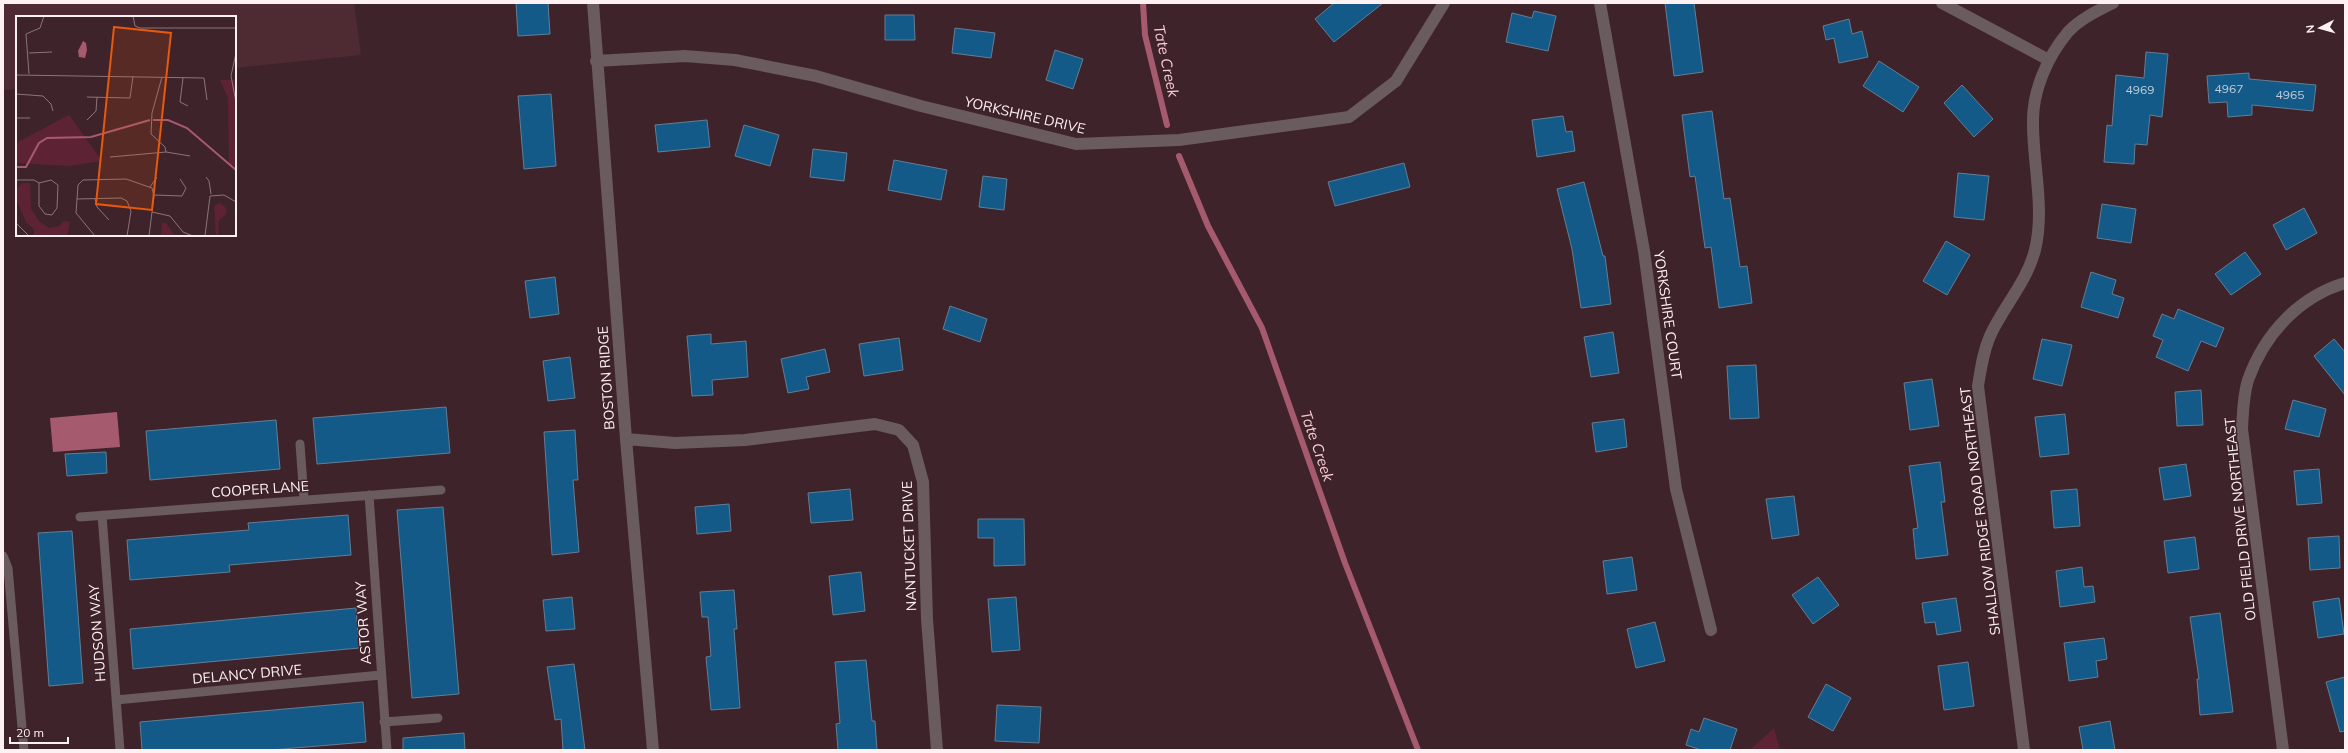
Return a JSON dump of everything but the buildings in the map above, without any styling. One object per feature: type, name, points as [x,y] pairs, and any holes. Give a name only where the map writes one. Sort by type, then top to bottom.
[{"type":"street","name":"BOSTON RIDGE","points":[[593,3],[596,61],[626,439],[653,750]]},
{"type":"street","name":"YORKSHIRE DRIVE","points":[[596,61],[685,56],[735,60],[816,76],[922,106],[1076,144],[1179,140],[1349,117],[1396,81],[1444,3]]},
{"type":"street","name":"YORKSHIRE COURT","points":[[1600,3],[1644,251],[1676,489],[1711,630]]},
{"type":"street","points":[[1942,3],[2049,60]]},
{"type":"street","name":"SHALLOW RIDGE ROAD NORTHEAST","points":[[2024,750],[1978,386],[1982,359],[1991,335],[2028,269],[2035,250],[2039,225],[2034,105],[2049,60],[2068,32],[2089,15],[2113,3]]},
{"type":"street","name":"OLD FIELD DRIVE NORTHEAST","points":[[2283,750],[2242,429],[2243,406],[2248,381],[2264,344],[2277,328],[2304,302],[2320,291],[2345,283]]},
{"type":"street","name":"NANTUCKET DRIVE","points":[[626,439],[675,443],[745,440],[875,424],[899,430],[913,445],[924,482],[927,619],[937,750]]},
{"type":"lane","points":[[300,444],[304,499]]},
{"type":"lane","name":"COOPER LANE","points":[[80,517],[304,499],[441,490]]},
{"type":"lane","name":"ASTOR WAY","points":[[369,495],[387,750]]},
{"type":"lane","name":"HUDSON WAY","points":[[102,515],[120,750]]},
{"type":"lane","points":[[3,556],[8,568],[24,750]]},
{"type":"lane","name":"DELANCY DRIVE","points":[[116,700],[381,675]]},
{"type":"lane","points":[[384,722],[438,718]]},
{"type":"shaded area","points":[[3,3],[354,3],[361,55],[236,68],[236,16],[16,16],[16,89],[3,90]]},
{"type":"shaded area","points":[[117,412],[120,447],[53,452],[50,418]]},
{"type":"shaded area","points":[[1774,728],[1780,750],[1750,750]]},
{"type":"waterway","name":"Tate Creek","points":[[1143,3],[1145,35],[1167,125]]},
{"type":"waterway","name":"Tate Creek","points":[[1179,156],[1208,226],[1262,328],[1345,563],[1418,750]]}]
